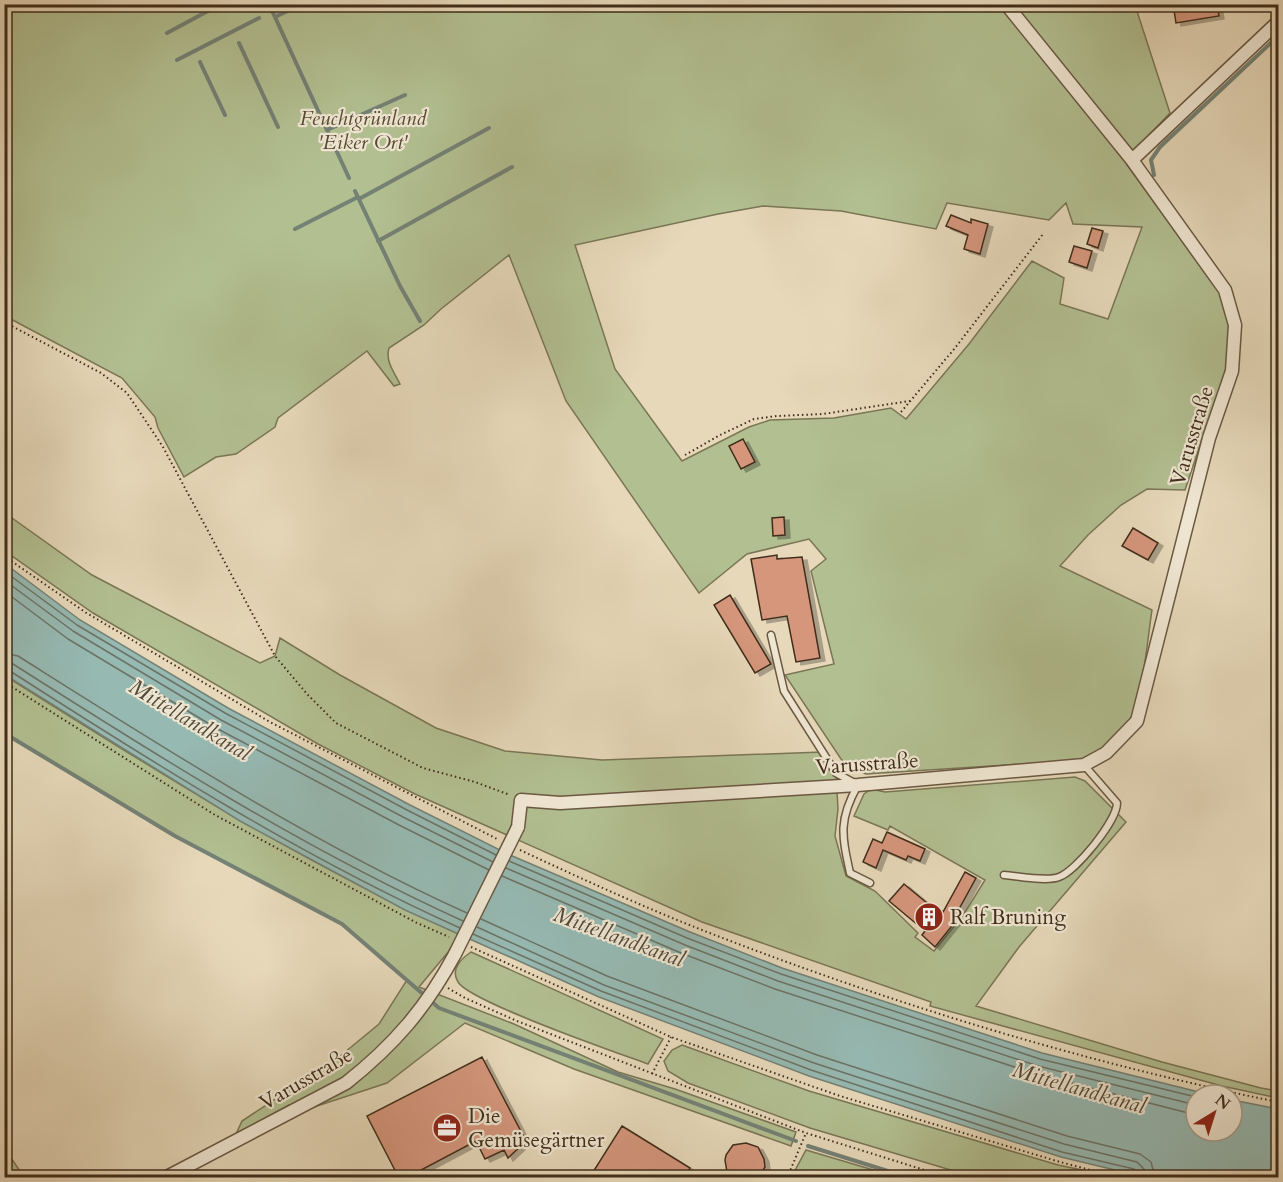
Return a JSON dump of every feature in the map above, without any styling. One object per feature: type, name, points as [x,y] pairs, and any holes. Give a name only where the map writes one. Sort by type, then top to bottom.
[{"type":"street","name":"Varusstraße","points":[[165,1178],[346,1083],[372,1062],[423,1007],[440,982],[518,827],[521,800],[560,802],[858,785],[1084,765],[1106,753],[1137,721],[1209,438],[1232,371],[1235,325],[1225,290],[1132,160],[1006,4]]},
{"type":"street","points":[[1132,160],[1278,22]]},
{"type":"lane","points":[[771,634],[784,691],[836,773],[858,785],[843,819],[844,842],[850,873],[870,883]]},
{"type":"lane","points":[[1004,875],[1050,879],[1059,877],[1077,863],[1106,830],[1116,813],[1117,803],[1084,765]]},
{"type":"path","points":[[901,412],[955,348],[1043,234]]},
{"type":"path","points":[[4,322],[101,374],[127,393],[163,447],[275,656],[307,694],[336,723],[423,768],[475,782],[521,800]]},
{"type":"path","points":[[684,455],[754,419],[823,414],[910,401]]},
{"type":"path","points":[[4,556],[85,612],[270,722],[502,841]]},
{"type":"path","points":[[4,682],[215,815],[415,922],[456,940]]},
{"type":"path","points":[[513,847],[701,929],[876,993],[1058,1049],[1278,1102]]},
{"type":"path","points":[[466,945],[671,1037],[840,1096],[1121,1178]]},
{"type":"path","points":[[440,982],[465,998],[652,1074],[806,1133],[950,1178]]},
{"type":"path","points":[[652,1074],[671,1037]]},
{"type":"path","points":[[787,1178],[806,1133]]},
{"type":"green space","name":"Feuchtgrünland 'Eiker Ort'","points":[[4,5],[1135,5],[1170,113],[1140,144],[1143,149],[1127,165],[1220,293],[1230,328],[1227,366],[1185,490],[1147,489],[1121,505],[1088,535],[1060,566],[1152,610],[1145,664],[1136,704],[1129,721],[1118,734],[1085,760],[866,774],[849,766],[841,759],[785,675],[834,664],[811,571],[826,559],[809,539],[747,554],[699,593],[566,401],[509,255],[424,325],[389,348],[389,362],[400,384],[394,386],[367,351],[278,418],[275,427],[236,454],[216,457],[184,477],[158,428],[155,417],[122,378],[5,316]],"holes":[[[947,203],[1049,220],[1066,203],[1073,224],[1142,227],[1108,319],[1060,304],[1064,278],[1032,261],[969,344],[906,419],[891,408],[834,418],[770,420],[749,427],[682,461],[615,369],[575,245],[763,206],[841,211],[936,229]]]},
{"type":"green space","points":[[5,513],[92,575],[260,663],[275,656],[280,638],[340,675],[436,728],[505,751],[602,760],[822,752],[836,773],[838,809],[835,836],[846,876],[875,891],[918,933],[915,937],[934,951],[964,914],[985,880],[890,826],[888,830],[854,816],[864,794],[871,789],[885,792],[1075,777],[1085,781],[1126,822],[1019,947],[976,1006],[1162,1062],[1242,1083],[1211,1083],[930,1006],[931,1002],[702,922],[415,794],[318,744],[93,613],[5,551]]},
{"type":"green space","points":[[4,675],[171,779],[284,845],[459,934],[449,951],[419,987],[514,1024],[618,1072],[675,1089],[796,1132],[791,1146],[574,1069],[465,1023],[387,1083],[296,1113],[289,1105],[236,1134],[242,1121],[339,1057],[379,1024],[407,980],[342,924],[175,836],[5,733]]},
{"type":"green space","points":[[471,952],[663,1039],[648,1064],[515,1014],[468,991],[458,982],[456,969]]},
{"type":"green space","points":[[682,1045],[809,1091],[1058,1165],[1116,1177],[974,1177],[810,1128],[688,1083],[668,1071],[664,1061],[672,1050]]},
{"type":"green space","points":[[1244,1084],[1278,1091],[1278,1098],[1244,1091]]},
{"type":"green space","points":[[5,1149],[24,1177],[5,1177]]},
{"type":"green space","points":[[806,1150],[897,1177],[835,1177],[815,1172],[809,1177],[791,1178]]},
{"type":"water","name":"Mittellandkanal","points":[[4,563],[80,620],[228,708],[410,805],[510,855],[690,932],[782,968],[1042,1053],[1184,1088],[1184,1143],[1244,1143],[1244,1102],[1278,1109],[1278,1177],[1144,1177],[1061,1157],[809,1076],[599,997],[405,910],[240,821],[5,675]]},
{"type":"building","points":[[1173,4],[1217,4],[1219,16],[1176,23]]},
{"type":"building","points":[[951,215],[971,223],[971,219],[988,224],[980,254],[964,249],[968,235],[946,226]]},
{"type":"building","points":[[1092,228],[1103,231],[1098,248],[1087,244]]},
{"type":"building","points":[[1074,246],[1092,251],[1087,268],[1069,262]]},
{"type":"building","points":[[743,439],[755,462],[741,469],[729,446]]},
{"type":"building","points":[[784,517],[785,535],[773,536],[772,518]]},
{"type":"building","points":[[1133,528],[1158,543],[1148,560],[1122,546]]},
{"type":"building","points":[[777,555],[777,559],[802,557],[820,658],[796,662],[787,616],[762,620],[751,559]]},
{"type":"building","points":[[730,595],[771,664],[755,673],[714,605]]},
{"type":"building","points":[[887,832],[925,849],[920,861],[908,856],[906,860],[883,850],[876,868],[863,862],[873,839],[882,843]]},
{"type":"building","name":"Ralf Bruning","points":[[965,872],[976,878],[953,920],[955,922],[935,947],[922,935],[925,931],[889,901],[904,884],[939,913],[941,910],[943,912]]},
{"type":"building","name":"Die Gemüsegärtner","points":[[482,1057],[526,1141],[508,1158],[504,1150],[485,1159],[476,1141],[406,1178],[399,1178],[367,1116]]},
{"type":"building","points":[[622,1126],[690,1168],[684,1178],[602,1178],[593,1172]]},
{"type":"building","points":[[746,1143],[758,1147],[765,1167],[758,1178],[731,1178],[727,1172],[726,1155],[733,1145]]},
{"type":"waterway","points":[[167,33],[221,4]]},
{"type":"waterway","points":[[269,4],[349,178]]},
{"type":"waterway","points":[[275,17],[302,4]]},
{"type":"waterway","points":[[177,60],[259,18]]},
{"type":"waterway","points":[[1154,175],[1151,160],[1160,147],[1278,36]]},
{"type":"waterway","points":[[239,43],[278,127]]},
{"type":"waterway","points":[[200,62],[225,115]]},
{"type":"waterway","points":[[327,130],[405,95]]},
{"type":"waterway","points":[[359,199],[489,128]]},
{"type":"waterway","points":[[378,241],[512,167]]},
{"type":"waterway","points":[[355,191],[400,286],[420,321]]},
{"type":"waterway","points":[[295,229],[358,197]]},
{"type":"waterway","points":[[4,733],[175,836],[342,924],[439,1008],[796,1141]]},
{"type":"waterway","points":[[808,1146],[910,1178]]},
{"type":"place","name":"Ralf Bruning","points":[[929,917]]},
{"type":"place","name":"Die Gemüsegärtner","points":[[447,1128]]}]
